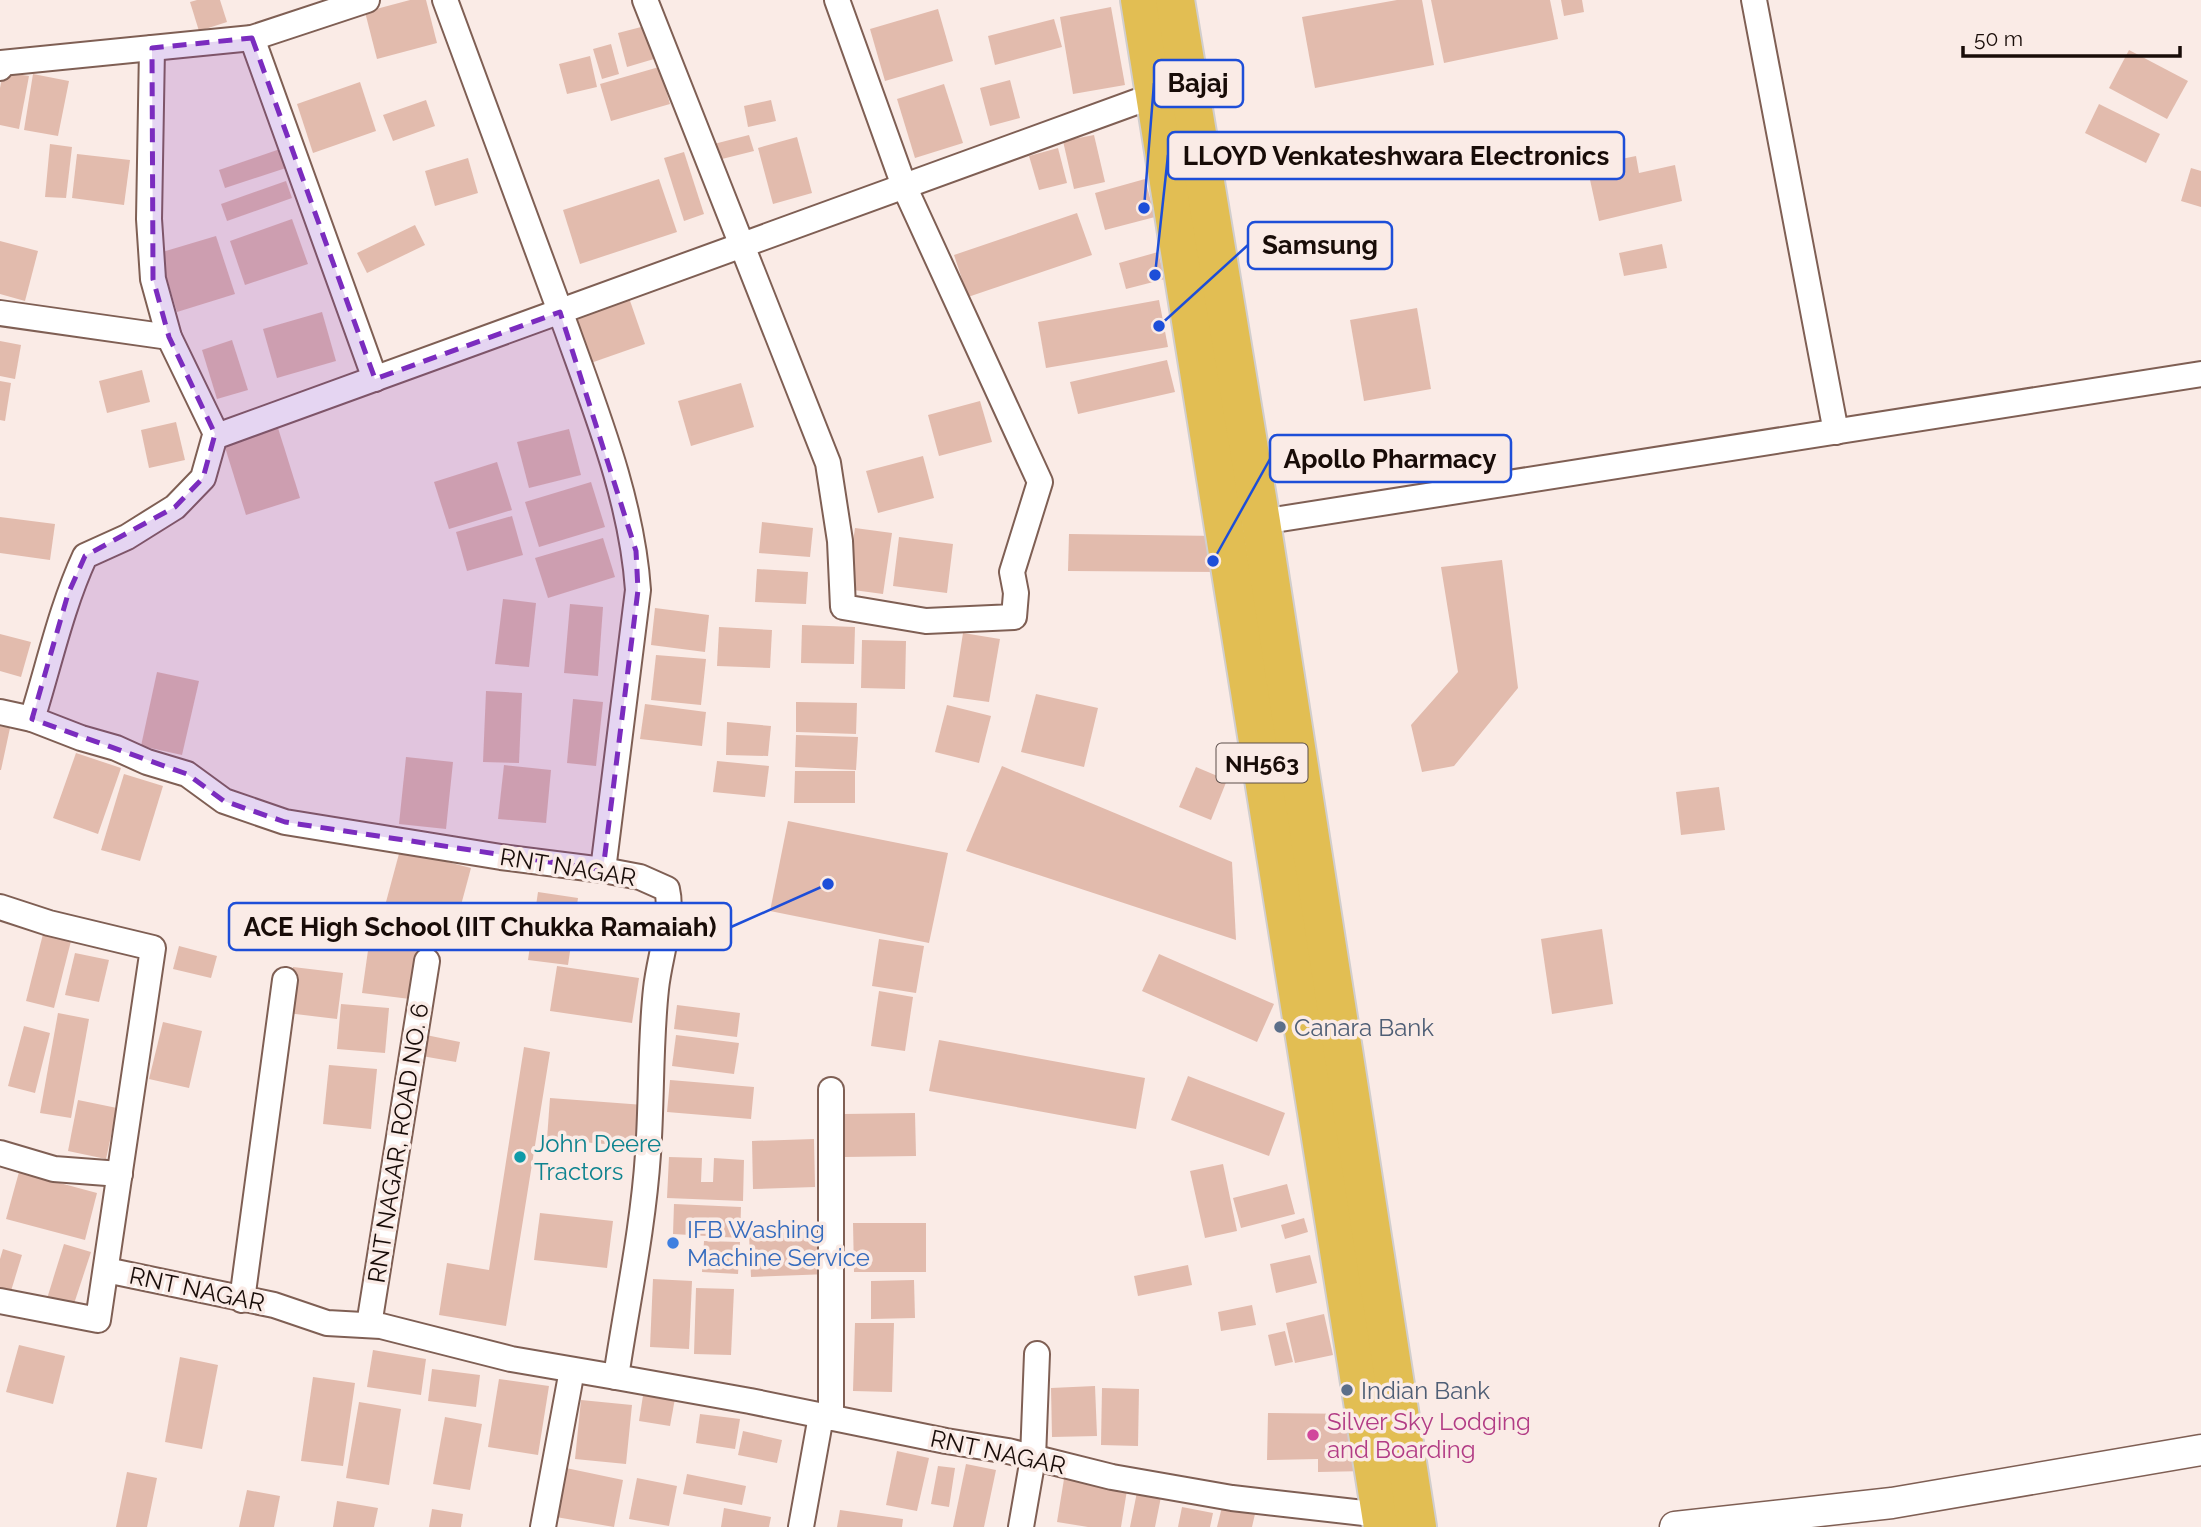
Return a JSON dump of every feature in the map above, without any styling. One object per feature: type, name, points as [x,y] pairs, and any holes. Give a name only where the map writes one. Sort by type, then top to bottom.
[{"type":"highway","name":"NH563","points":[[1140,0],[1382,1521]]},
{"type":"highway","name":"NH563","points":[[1175,0],[1261,522],[1418,1527]]},
{"type":"street","points":[[0,68],[1,63],[252,38],[367,0]]},
{"type":"street","points":[[445,0],[594,405],[636,551],[638,590],[603,870]]},
{"type":"street","points":[[645,0],[828,463],[840,541],[843,607],[926,621],[1014,617],[1016,593],[1012,572],[1040,482],[904,187],[837,0]]},
{"type":"street","points":[[1754,0],[1836,432]]},
{"type":"street","points":[[252,38],[374,379]]},
{"type":"street","points":[[152,48],[149,219],[153,279],[169,337],[217,436]]},
{"type":"street","points":[[32,719],[68,594],[85,556],[127,537],[175,507],[203,478],[217,436],[1155,95]]},
{"type":"street","points":[[0,313],[169,337]]},
{"type":"street","points":[[1261,522],[2201,374]]},
{"type":"street","name":"RNT NAGAR","points":[[0,712],[32,719],[187,774],[224,801],[285,822],[501,857],[603,870],[658,883],[667,888],[670,899],[656,988],[651,1043],[648,1153],[639,1240],[616,1377]]},
{"type":"street","name":"RNT NAGAR","points":[[0,907],[49,923],[153,948],[98,1320],[0,1301]]},
{"type":"street","name":"RNT NAGAR, ROAD NO. 6","points":[[369,1325],[427,961]]},
{"type":"street","points":[[242,1300],[285,980]]},
{"type":"street","points":[[801,1527],[826,1417],[831,1090]]},
{"type":"street","points":[[0,1153],[54,1169],[120,1174]]},
{"type":"street","name":"RNT NAGAR","points":[[106,1270],[274,1305],[327,1323],[381,1326],[511,1359],[724,1396],[1033,1458],[1112,1477],[1382,1521]]},
{"type":"street","points":[[1021,1527],[1033,1458],[1037,1354]]},
{"type":"street","points":[[543,1527],[572,1370]]},
{"type":"street","points":[[1675,1527],[1892,1503],[2201,1450]]},
{"type":"highlighted area","points":[[252,38],[375,379],[560,312],[636,551],[638,590],[603,870],[285,822],[224,801],[187,774],[32,719],[68,594],[85,556],[175,507],[203,478],[215,434],[169,337],[153,279],[152,48]]},
{"type":"building","points":[[220,0],[227,22],[199,31],[190,2]]},
{"type":"building","points":[[410,0],[426,0],[437,43],[377,59],[365,12]]},
{"type":"building","points":[[1397,0],[1422,0],[1434,65],[1315,88],[1302,17]]},
{"type":"building","points":[[1431,0],[1550,0],[1558,39],[1444,63]]},
{"type":"building","points":[[1561,0],[1582,0],[1584,12],[1564,16]]},
{"type":"building","points":[[1111,7],[1125,85],[1073,94],[1060,17]]},
{"type":"building","points":[[938,9],[953,61],[885,81],[870,29]]},
{"type":"building","points":[[1054,19],[1062,47],[995,65],[988,36]]},
{"type":"building","points":[[645,26],[654,59],[627,67],[618,33]]},
{"type":"building","points":[[611,44],[619,74],[602,79],[593,49]]},
{"type":"building","points":[[2129,50],[2188,81],[2167,119],[2109,88]]},
{"type":"building","points":[[590,56],[597,87],[567,94],[559,64]]},
{"type":"building","points":[[659,67],[670,104],[611,121],[600,84]]},
{"type":"building","points":[[3,72],[29,76],[19,129],[0,125]]},
{"type":"building","points":[[33,74],[69,81],[58,136],[24,130]]},
{"type":"building","points":[[1010,80],[1020,118],[990,126],[980,88]]},
{"type":"building","points":[[360,82],[376,131],[313,153],[297,104]]},
{"type":"building","points":[[944,84],[963,143],[915,158],[897,99]]},
{"type":"building","points":[[426,100],[435,126],[393,141],[383,115]]},
{"type":"building","points":[[771,100],[776,121],[748,127],[744,106]]},
{"type":"building","points":[[2099,104],[2160,134],[2146,163],[2085,133]]},
{"type":"building","points":[[749,135],[754,151],[714,161],[710,145]]},
{"type":"building","points":[[1094,135],[1105,182],[1074,189],[1063,141]]},
{"type":"building","points":[[797,137],[812,193],[773,204],[758,148]]},
{"type":"building","points":[[50,144],[72,147],[66,198],[45,197]]},
{"type":"building","points":[[283,148],[289,167],[225,188],[219,170]]},
{"type":"building","points":[[1058,148],[1067,183],[1039,190],[1029,156]]},
{"type":"building","points":[[684,152],[704,214],[684,221],[664,158]]},
{"type":"building","points":[[77,154],[130,160],[124,205],[72,198]]},
{"type":"building","points":[[1636,156],[1639,173],[1675,165],[1682,201],[1599,221],[1587,166]]},
{"type":"building","points":[[468,158],[478,193],[435,206],[425,171]]},
{"type":"building","points":[[2191,168],[2201,171],[2201,207],[2181,201]]},
{"type":"building","points":[[659,179],[677,232],[580,264],[563,210]]},
{"type":"building","points":[[1145,179],[1155,217],[1105,230],[1095,193]]},
{"type":"building","points":[[286,181],[292,198],[227,221],[221,204]]},
{"type":"building","points":[[1077,213],[1092,255],[968,297],[954,255]]},
{"type":"building","points":[[292,219],[308,264],[245,285],[230,241]]},
{"type":"building","points":[[415,225],[425,245],[367,273],[357,253]]},
{"type":"building","points":[[216,236],[235,294],[177,312],[159,253]]},
{"type":"building","points":[[0,241],[38,251],[25,301],[0,294]]},
{"type":"building","points":[[1662,244],[1667,268],[1624,276],[1619,253]]},
{"type":"building","points":[[1158,252],[1165,279],[1126,289],[1119,263]]},
{"type":"building","points":[[628,295],[645,344],[585,365],[569,316]]},
{"type":"building","points":[[1159,300],[1168,347],[1046,368],[1038,322]]},
{"type":"building","points":[[1417,308],[1431,389],[1364,401],[1350,320]]},
{"type":"building","points":[[322,312],[336,361],[277,378],[263,329]]},
{"type":"building","points":[[232,340],[248,390],[217,399],[202,350]]},
{"type":"building","points":[[0,341],[21,345],[15,379],[0,376]]},
{"type":"building","points":[[1167,360],[1175,392],[1078,414],[1070,382]]},
{"type":"building","points":[[142,370],[150,402],[107,413],[99,381]]},
{"type":"building","points":[[0,381],[11,383],[5,421],[0,420]]},
{"type":"building","points":[[741,383],[754,427],[691,446],[678,401]]},
{"type":"building","points":[[980,401],[992,442],[939,456],[928,415]]},
{"type":"building","points":[[176,422],[185,460],[149,468],[141,430]]},
{"type":"building","points":[[278,428],[300,498],[246,515],[224,444]]},
{"type":"building","points":[[569,429],[581,475],[529,488],[517,442]]},
{"type":"building","points":[[923,456],[934,498],[878,513],[866,471]]},
{"type":"building","points":[[497,462],[512,510],[449,529],[434,482]]},
{"type":"building","points":[[591,482],[605,527],[539,547],[525,502]]},
{"type":"building","points":[[512,516],[523,555],[467,571],[456,532]]},
{"type":"building","points":[[0,517],[55,524],[50,560],[0,553]]},
{"type":"building","points":[[762,522],[813,528],[810,557],[759,553]]},
{"type":"building","points":[[855,528],[892,533],[883,594],[846,589]]},
{"type":"building","points":[[1069,534],[1219,536],[1219,572],[1068,571]]},
{"type":"building","points":[[899,537],[953,544],[947,593],[893,586]]},
{"type":"building","points":[[603,538],[615,577],[548,598],[535,558]]},
{"type":"building","points":[[1502,560],[1518,688],[1454,766],[1422,772],[1411,725],[1458,672],[1441,567]]},
{"type":"building","points":[[757,569],[808,572],[806,604],[755,602]]},
{"type":"building","points":[[503,599],[536,603],[529,667],[495,664]]},
{"type":"building","points":[[570,604],[603,607],[598,676],[564,673]]},
{"type":"building","points":[[655,608],[709,615],[705,652],[651,645]]},
{"type":"building","points":[[802,625],[855,627],[854,664],[801,663]]},
{"type":"building","points":[[719,627],[772,630],[770,668],[717,666]]},
{"type":"building","points":[[963,633],[1000,639],[989,702],[953,697]]},
{"type":"building","points":[[0,634],[31,642],[21,677],[0,671]]},
{"type":"building","points":[[862,640],[906,641],[905,689],[861,688]]},
{"type":"building","points":[[656,655],[706,659],[701,705],[651,700]]},
{"type":"building","points":[[157,672],[199,681],[182,755],[141,746]]},
{"type":"building","points":[[486,691],[522,693],[519,763],[483,762]]},
{"type":"building","points":[[1036,694],[1098,708],[1084,767],[1021,752]]},
{"type":"building","points":[[573,699],[603,702],[596,766],[567,763]]},
{"type":"building","points":[[796,702],[857,703],[856,734],[796,732]]},
{"type":"building","points":[[645,704],[706,712],[702,746],[640,739]]},
{"type":"building","points":[[947,705],[991,716],[979,763],[935,752]]},
{"type":"building","points":[[727,722],[771,726],[768,756],[726,755]]},
{"type":"building","points":[[0,726],[10,728],[1,770],[0,770]]},
{"type":"building","points":[[796,735],[858,737],[856,770],[795,767]]},
{"type":"building","points":[[76,753],[121,768],[98,834],[53,818]]},
{"type":"building","points":[[406,757],[453,762],[446,829],[399,824]]},
{"type":"building","points":[[717,761],[769,766],[765,797],[713,792]]},
{"type":"building","points":[[504,765],[551,770],[546,823],[498,819]]},
{"type":"building","points":[[1002,766],[1232,862],[1236,940],[966,851]]},
{"type":"building","points":[[1196,767],[1227,780],[1211,820],[1179,807]]},
{"type":"building","points":[[795,771],[855,771],[855,803],[794,803]]},
{"type":"building","points":[[124,774],[163,786],[140,861],[101,850]]},
{"type":"building","points":[[1719,787],[1725,830],[1681,835],[1676,792]]},
{"type":"building","points":[[788,821],[948,853],[929,943],[770,911]]},
{"type":"building","points":[[400,850],[471,868],[457,920],[386,902]]},
{"type":"building","points":[[538,892],[578,898],[568,965],[528,960]]},
{"type":"building","points":[[373,915],[421,922],[410,999],[362,993]]},
{"type":"building","points":[[1602,929],[1613,1004],[1552,1014],[1541,939]]},
{"type":"building","points":[[43,934],[71,941],[54,1008],[26,1001]]},
{"type":"building","points":[[879,939],[924,946],[916,993],[872,986]]},
{"type":"building","points":[[179,946],[217,956],[211,978],[173,969]]},
{"type":"building","points":[[75,953],[109,960],[99,1002],[65,995]]},
{"type":"building","points":[[1159,954],[1274,1004],[1257,1042],[1142,991]]},
{"type":"building","points":[[557,966],[639,978],[632,1023],[550,1011]]},
{"type":"building","points":[[293,967],[343,973],[337,1019],[287,1013]]},
{"type":"building","points":[[879,991],[913,997],[905,1051],[871,1046]]},
{"type":"building","points":[[341,1004],[389,1008],[385,1053],[337,1049]]},
{"type":"building","points":[[677,1005],[740,1013],[737,1037],[674,1029]]},
{"type":"building","points":[[58,1013],[89,1019],[71,1118],[40,1113]]},
{"type":"building","points":[[163,1022],[202,1031],[189,1088],[149,1079]]},
{"type":"building","points":[[24,1026],[50,1033],[35,1093],[8,1086]]},
{"type":"building","points":[[426,1035],[460,1042],[456,1062],[422,1056]]},
{"type":"building","points":[[676,1035],[739,1043],[734,1074],[672,1066]]},
{"type":"building","points":[[939,1040],[1145,1078],[1136,1129],[929,1091]]},
{"type":"building","name":"John Deere Tractors","points":[[524,1047],[550,1052],[506,1326],[439,1315],[447,1263],[489,1270]]},
{"type":"building","points":[[329,1065],[377,1069],[371,1129],[323,1124]]},
{"type":"building","points":[[1188,1076],[1285,1113],[1269,1156],[1171,1120]]},
{"type":"building","points":[[670,1080],[754,1087],[751,1119],[667,1112]]},
{"type":"building","points":[[550,1098],[644,1105],[640,1147],[547,1139]]},
{"type":"building","points":[[78,1100],[117,1108],[106,1159],[68,1151]]},
{"type":"building","points":[[915,1113],[916,1156],[844,1157],[844,1114]]},
{"type":"building","points":[[814,1139],[815,1187],[753,1189],[752,1141]]},
{"type":"building","points":[[669,1157],[702,1158],[701,1182],[713,1182],[714,1158],[744,1160],[743,1201],[667,1198]]},
{"type":"building","points":[[1223,1164],[1237,1231],[1205,1238],[1190,1171]]},
{"type":"building","points":[[19,1172],[97,1193],[85,1240],[6,1219]]},
{"type":"building","points":[[1287,1184],[1295,1214],[1241,1228],[1233,1198]]},
{"type":"building","points":[[674,1204],[741,1207],[740,1238],[673,1234]]},
{"type":"building","points":[[540,1213],[613,1221],[607,1268],[534,1260]]},
{"type":"building","points":[[1304,1218],[1308,1232],[1285,1239],[1281,1225]]},
{"type":"building","points":[[853,1223],[926,1223],[926,1272],[854,1272]]},
{"type":"building","points":[[827,1231],[829,1274],[751,1277],[749,1234]]},
{"type":"building","points":[[704,1241],[740,1242],[738,1274],[702,1272]]},
{"type":"building","points":[[64,1244],[91,1252],[71,1313],[45,1305]]},
{"type":"building","points":[[3,1249],[22,1255],[11,1291],[0,1288],[0,1259]]},
{"type":"building","points":[[1310,1255],[1317,1283],[1276,1293],[1270,1264]]},
{"type":"building","points":[[1188,1265],[1192,1285],[1138,1296],[1134,1276]]},
{"type":"building","points":[[653,1279],[692,1281],[689,1349],[650,1347]]},
{"type":"building","points":[[914,1280],[915,1318],[871,1319],[871,1281]]},
{"type":"building","points":[[696,1288],[734,1289],[731,1355],[694,1354]]},
{"type":"building","points":[[1252,1305],[1256,1325],[1221,1331],[1218,1312]]},
{"type":"building","points":[[1324,1314],[1333,1355],[1295,1363],[1286,1323]]},
{"type":"building","points":[[855,1323],[894,1323],[892,1392],[853,1391]]},
{"type":"building","points":[[1285,1331],[1293,1362],[1275,1366],[1268,1335]]},
{"type":"building","points":[[19,1345],[65,1356],[53,1404],[6,1392]]},
{"type":"building","points":[[373,1350],[426,1359],[421,1395],[367,1387]]},
{"type":"building","points":[[180,1357],[218,1365],[202,1449],[165,1442]]},
{"type":"building","points":[[432,1369],[480,1375],[476,1407],[428,1401]]},
{"type":"building","points":[[313,1377],[355,1383],[343,1466],[301,1461]]},
{"type":"building","points":[[499,1379],[549,1386],[538,1455],[488,1447]]},
{"type":"building","points":[[1095,1386],[1097,1436],[1052,1437],[1051,1388]]},
{"type":"building","points":[[1102,1388],[1139,1389],[1138,1446],[1101,1445]]},
{"type":"building","points":[[644,1389],[676,1393],[670,1426],[639,1421]]},
{"type":"building","points":[[581,1400],[632,1405],[626,1464],[575,1459]]},
{"type":"building","points":[[359,1402],[401,1409],[389,1485],[346,1478]]},
{"type":"building","name":"Silver Sky Lodging and Boarding","points":[[1268,1413],[1358,1414],[1367,1471],[1318,1472],[1318,1459],[1267,1460]]},
{"type":"building","points":[[700,1414],[740,1419],[735,1449],[696,1443]]},
{"type":"building","points":[[445,1417],[482,1424],[470,1490],[433,1484]]},
{"type":"building","points":[[743,1431],[782,1440],[777,1463],[738,1455]]},
{"type":"building","points":[[897,1451],[929,1458],[917,1511],[886,1505]]},
{"type":"building","points":[[966,1464],[996,1470],[984,1527],[953,1527]]},
{"type":"building","points":[[938,1466],[955,1468],[949,1507],[931,1504]]},
{"type":"building","points":[[566,1468],[623,1480],[614,1527],[556,1517]]},
{"type":"building","points":[[127,1472],[157,1478],[147,1527],[116,1527]]},
{"type":"building","points":[[687,1474],[746,1486],[742,1505],[683,1494]]},
{"type":"building","points":[[637,1478],[677,1486],[669,1526],[629,1519]]},
{"type":"building","points":[[1064,1479],[1127,1490],[1121,1527],[1088,1527],[1057,1522]]},
{"type":"building","points":[[247,1490],[280,1496],[274,1527],[239,1527]]},
{"type":"building","points":[[1137,1492],[1161,1497],[1155,1527],[1130,1527]]},
{"type":"building","points":[[337,1501],[378,1508],[374,1527],[333,1527]]},
{"type":"building","points":[[1182,1507],[1213,1513],[1210,1527],[1178,1527]]},
{"type":"building","points":[[1222,1507],[1255,1514],[1252,1527],[1217,1527]]},
{"type":"building","points":[[724,1508],[771,1517],[769,1527],[721,1527]]},
{"type":"building","points":[[432,1509],[463,1514],[461,1527],[429,1527]]},
{"type":"building","points":[[840,1510],[903,1519],[902,1527],[837,1527]]},
{"type":"place","name":"Bajaj","points":[[1144,208]]},
{"type":"place","name":"LLOYD Venkateshwara Electronics","points":[[1155,275]]},
{"type":"place","name":"Samsung","points":[[1159,326]]},
{"type":"place","name":"Apollo Pharmacy","points":[[1213,561]]},
{"type":"place","name":"ACE High School (IIT Chukka Ramaiah)","points":[[828,884]]},
{"type":"place","name":"Canara Bank","points":[[1280,1027]]},
{"type":"place","name":"John Deere Tractors","points":[[520,1157]]},
{"type":"place","name":"IFB Washing Machine Service","points":[[673,1243]]},
{"type":"place","name":"Indian Bank","points":[[1347,1390]]},
{"type":"place","name":"Silver Sky Lodging and Boarding","points":[[1313,1435]]}]
